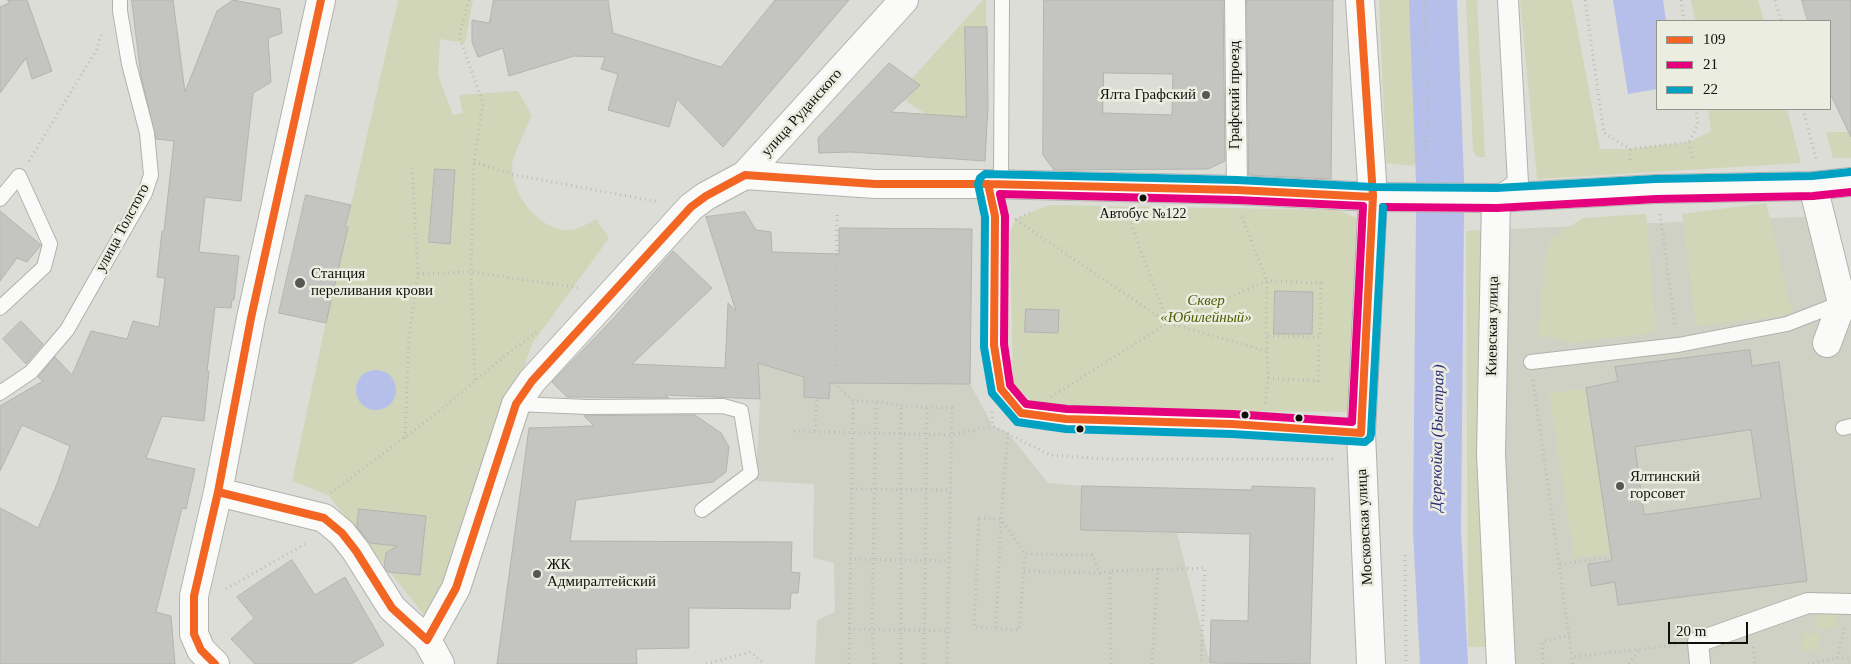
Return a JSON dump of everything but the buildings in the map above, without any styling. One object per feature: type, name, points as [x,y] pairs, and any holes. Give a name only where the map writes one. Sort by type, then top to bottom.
[{"type":"main road","points":[[205,659],[194,634],[194,596],[218,492],[251,318],[321,0]]},
{"type":"main road","name":"улица Руданского","points":[[427,640],[456,588],[516,404],[532,381],[691,207],[706,196],[745,175],[904,0]]},
{"type":"main road","name":"Московская улица","points":[[1360,0],[1373,197],[1352,433],[1371,664]]},
{"type":"main road","points":[[745,175],[875,184],[1236,190],[1373,197],[1496,198],[1656,189],[1815,173],[1851,182]]},
{"type":"main road","points":[[1815,173],[1851,195]]},
{"type":"main road","points":[[1815,173],[1842,303],[1827,343]]},
{"type":"main road","name":"Киевская улица","points":[[1496,198],[1491,454],[1501,664]]},
{"type":"main road","points":[[218,492],[324,518],[342,533],[356,551],[392,608],[427,640],[440,664]]},
{"type":"street","name":"Графский проезд","points":[[1235,0],[1236,190]]},
{"type":"street","points":[[1496,198],[1518,183],[1508,0]]},
{"type":"street","points":[[1700,664],[1698,642],[1808,603],[1851,604]]},
{"type":"lane","points":[[1002,0],[1001,178],[998,185],[995,216],[994,345],[1001,389],[1021,412],[1066,419],[1232,424],[1352,433]]},
{"type":"lane","name":"улица Толстого","points":[[0,392],[31,372],[67,330],[145,194],[151,175],[147,133],[129,64],[120,6]]},
{"type":"lane","points":[[0,200],[20,176],[50,244],[44,267],[0,308]]},
{"type":"lane","points":[[1531,362],[1678,345],[1787,324],[1842,303]]},
{"type":"lane","points":[[516,404],[588,407],[723,406],[741,411],[751,473],[702,510]]},
{"type":"path","points":[[468,0],[459,36],[483,103],[474,162],[471,272],[475,380]]},
{"type":"path","points":[[1423,177],[1428,114],[1425,0]]},
{"type":"path","points":[[1585,0],[1604,133],[1630,148],[1689,142]]},
{"type":"path","points":[[1681,0],[1684,20]]},
{"type":"path","points":[[1776,0],[1781,20]]},
{"type":"path","points":[[20,176],[97,50],[108,13],[120,6]]},
{"type":"path","points":[[1694,166],[1689,142],[1698,125],[1696,110]]},
{"type":"path","points":[[1803,110],[1815,173]]},
{"type":"path","points":[[474,162],[515,175],[691,207]]},
{"type":"path","points":[[405,438],[409,336],[418,274],[412,167]]},
{"type":"path","points":[[1656,189],[1678,345]]},
{"type":"path","points":[[1236,190],[1240,212],[1267,281],[1266,336],[1268,378],[1264,412]]},
{"type":"path","points":[[1125,208],[1168,323]]},
{"type":"path","points":[[835,366],[837,211]]},
{"type":"path","points":[[1013,225],[1016,219],[1032,212]]},
{"type":"path","points":[[995,216],[1016,219],[1168,323],[1267,351]]},
{"type":"path","points":[[418,274],[471,272],[586,289]]},
{"type":"path","points":[[1046,400],[1168,323],[1267,281],[1322,283],[1320,337],[1266,336]]},
{"type":"path","points":[[223,595],[227,587],[316,538],[324,518],[328,494],[405,438],[511,351],[542,329]]},
{"type":"path","points":[[1268,378],[1318,381],[1319,342]]},
{"type":"path","points":[[1531,362],[1570,635],[1572,664]]},
{"type":"path","points":[[834,383],[853,401],[876,401],[901,406],[927,408],[952,408],[947,664]]},
{"type":"path","points":[[815,432],[817,399]]},
{"type":"path","points":[[849,664],[848,630],[853,401]]},
{"type":"path","points":[[874,664],[872,630],[876,401]]},
{"type":"path","points":[[901,406],[901,664]]},
{"type":"path","points":[[992,406],[993,426]]},
{"type":"path","points":[[924,664],[927,408]]},
{"type":"path","points":[[794,431],[951,435],[993,426],[1050,455],[1104,459],[1342,459],[1352,433]]},
{"type":"path","points":[[996,628],[1001,519],[1008,433]]},
{"type":"path","points":[[1638,474],[1641,474],[1640,468]]},
{"type":"path","points":[[851,489],[951,490]]},
{"type":"path","points":[[979,518],[1001,519],[1025,554],[1019,630],[974,627],[979,518]]},
{"type":"path","points":[[1025,554],[1092,556],[1100,573]]},
{"type":"path","points":[[1405,555],[1406,664]]},
{"type":"path","points":[[1560,564],[1608,558],[1609,561]]},
{"type":"path","points":[[850,559],[950,561]]},
{"type":"path","points":[[1024,571],[1100,573],[1158,568],[1205,568],[1201,664]]},
{"type":"path","points":[[1152,664],[1158,568]]},
{"type":"path","points":[[1110,571],[1110,664]]},
{"type":"path","points":[[1836,658],[1846,625]]},
{"type":"path","points":[[848,630],[949,631]]},
{"type":"path","points":[[1543,664],[1542,642],[1570,635]]},
{"type":"path","points":[[1572,657],[1698,642]]},
{"type":"path","points":[[1629,664],[1641,649]]},
{"type":"path","points":[[706,664],[752,652],[764,664]]},
{"type":"path","points":[[1808,664],[1836,658],[1851,658]]},
{"type":"shaded area","points":[[1823,216],[1851,325],[1851,664],[1488,664],[1485,230]]},
{"type":"shaded area","points":[[757,352],[772,353],[772,367],[804,377],[804,397],[828,400],[830,383],[970,384],[993,426],[1008,433],[1048,483],[1082,486],[1081,530],[1177,533],[1209,659],[1211,620],[1210,663],[815,664],[817,620],[835,612],[834,563],[813,558],[814,484],[756,481],[760,399]]},
{"type":"green space","points":[[398,0],[473,0],[465,43],[440,39],[438,75],[453,115],[463,113],[459,95],[518,91],[532,116],[517,149],[512,166],[516,188],[521,198],[536,217],[546,224],[556,228],[571,230],[596,219],[609,238],[532,344],[433,626],[328,495],[292,481],[351,205]]},
{"type":"green space","points":[[983,0],[986,0],[986,106],[982,151],[897,95]]},
{"type":"green space","points":[[1379,0],[1415,0],[1426,148],[1413,166],[1386,163]]},
{"type":"green space","points":[[1466,0],[1477,0],[1485,157],[1477,157],[1473,150]]},
{"type":"green space","points":[[1520,0],[1572,0],[1600,149],[1630,149],[1689,142],[1711,131],[1708,110],[1787,110],[1801,163],[1537,179]]},
{"type":"green space","points":[[1691,0],[1758,0],[1764,20],[1695,20]]},
{"type":"green space","points":[[1826,132],[1851,132],[1851,158],[1833,158]]},
{"type":"green space","points":[[1766,203],[1792,312],[1777,317],[1696,326],[1682,214]]},
{"type":"green space","name":"Сквер «Юбилейный»","points":[[1049,205],[1339,210],[1358,219],[1364,404],[1343,412],[1154,410],[1037,405],[1013,386],[1010,232],[1016,219]]},
{"type":"green space","points":[[1646,214],[1656,332],[1573,343],[1537,335],[1546,252],[1553,237],[1583,218]]},
{"type":"green space","points":[[1485,230],[1487,647],[1468,647],[1466,231]]},
{"type":"green space","points":[[1586,388],[1610,553],[1574,558],[1549,393]]},
{"type":"green space","points":[[1817,610],[1838,611],[1836,628],[1820,628],[1819,651],[1801,650],[1802,633],[1816,634]]},
{"type":"water","points":[[1613,0],[1663,0],[1666,20],[1656,20],[1656,89],[1628,94]]},
{"type":"water","points":[[380,370],[387,373],[393,379],[396,390],[395,398],[387,407],[380,410],[372,410],[365,407],[357,398],[356,386],[359,379],[368,371]]},
{"type":"waterway","name":"Дерекойка (Быстрая)","points":[[1433,0],[1440,180]]},
{"type":"waterway","name":"Дерекойка (Быстрая)","points":[[1440,212],[1437,530],[1444,664]]},
{"type":"transit line","name":"109","points":[[215,664],[201,650],[194,634],[194,596],[218,492],[251,318],[321,0]]},
{"type":"transit line","name":"109","points":[[988,184],[995,216],[994,345],[1001,389],[1021,413],[1066,419],[1232,424],[1361,433],[1373,196],[1360,0]]},
{"type":"transit line","name":"22","points":[[1383,207],[1371,434],[1370,438],[1365,442],[1232,434],[1066,429],[1017,422],[992,393],[984,347],[985,217],[978,184],[980,178],[985,174],[1237,180],[1373,187],[1496,188],[1655,179],[1812,176],[1850,172]]},
{"type":"transit line","name":"109","points":[[218,492],[324,518],[342,533],[356,551],[392,608],[427,640],[456,588],[516,404],[532,381],[691,207],[706,196],[745,175],[875,184],[988,184],[1237,190],[1373,197]]},
{"type":"transit line","name":"21","points":[[1383,207],[1497,208],[1656,199],[1813,196],[1851,192]]},
{"type":"transit line","name":"21","points":[[1000,194],[1237,200],[1363,206],[1352,422],[1232,414],[1067,409],[1026,404],[1010,385],[1004,344],[1005,216],[1000,194]]},
{"type":"place","name":"Ялта Графский","points":[[1206,95]]},
{"type":"place","name":"Автобус №122","points":[[1143,198]]},
{"type":"place","name":"Станция переливания крови","points":[[300,283]]},
{"type":"place","name":"Ялтинский горсовет","points":[[1620,486]]},
{"type":"place","name":"ЖК Адмиралтейский","points":[[537,574]]}]
